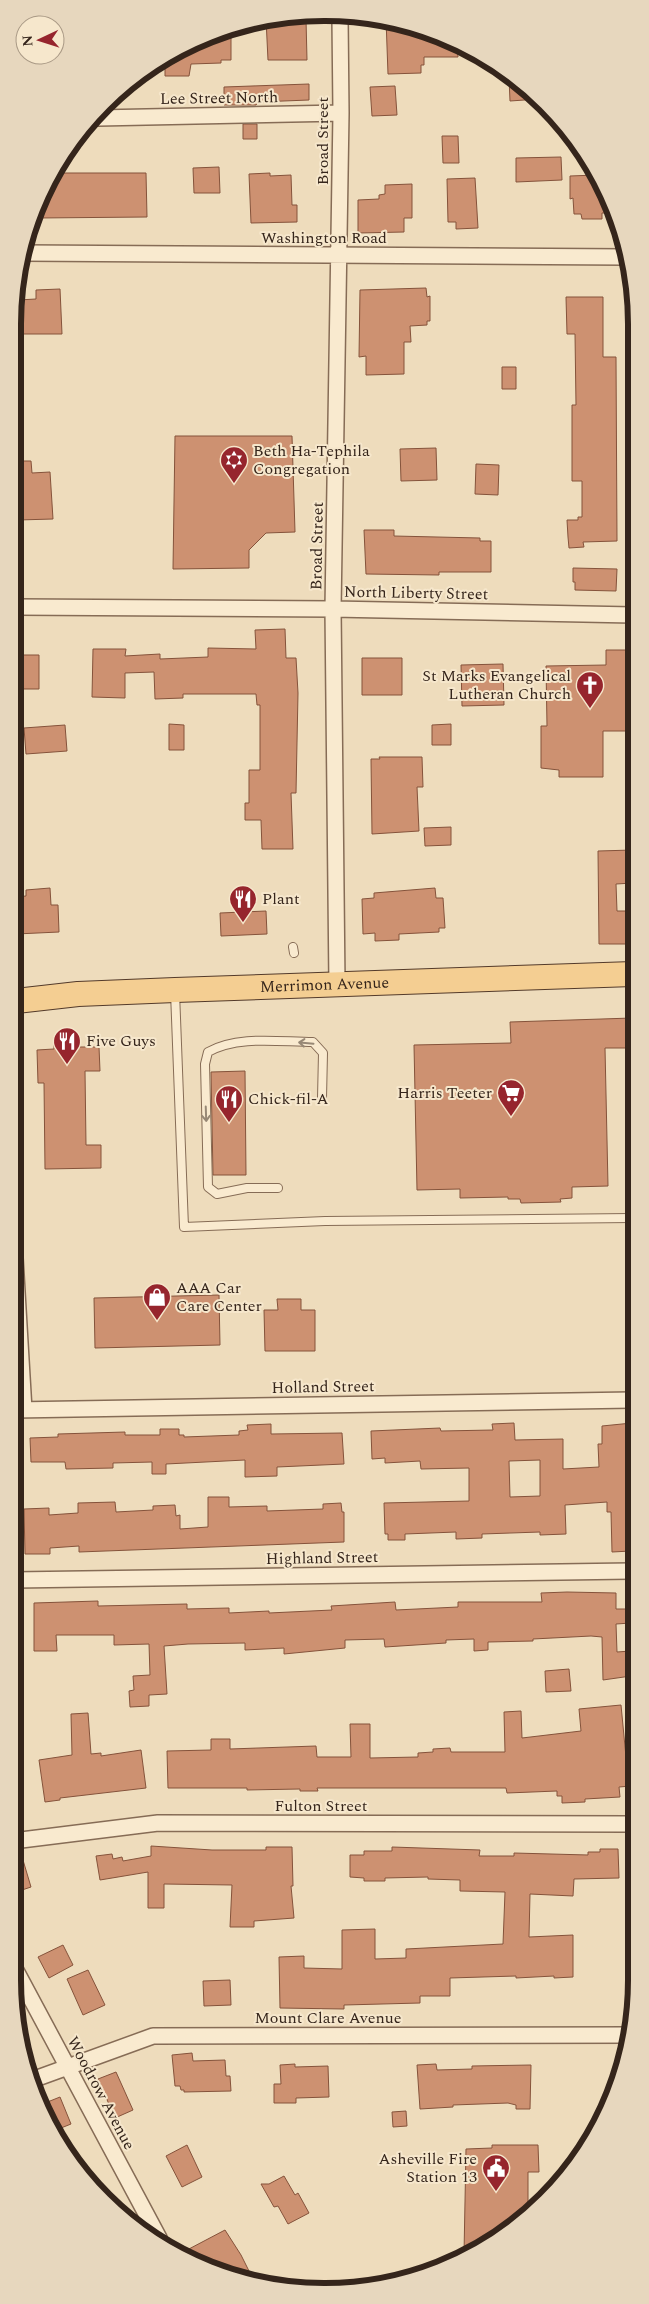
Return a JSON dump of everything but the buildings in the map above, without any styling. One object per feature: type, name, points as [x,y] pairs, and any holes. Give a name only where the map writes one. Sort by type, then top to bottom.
[{"type":"main road","name":"Merrimon Avenue","points":[[21,1000],[78,994],[628,974]]},
{"type":"street","name":"Broad Street","points":[[337,984],[333,609],[341,113],[340,22]]},
{"type":"street","name":"Lee Street North","points":[[103,118],[341,113]]},
{"type":"street","name":"Washington Road","points":[[30,253],[620,256]]},
{"type":"street","name":"North Liberty Street","points":[[21,607],[333,609],[628,615]]},
{"type":"street","name":"Holland Street","points":[[21,1410],[628,1400]]},
{"type":"street","name":"Highland Street","points":[[21,1580],[628,1571]]},
{"type":"street","name":"Fulton Street","points":[[21,1840],[158,1823],[628,1824]]},
{"type":"street","name":"Woodrow Avenue","points":[[21,1982],[156,2232]]},
{"type":"street","name":"Mount Clare Avenue","points":[[37,2078],[153,2036],[623,2035]]},
{"type":"lane","points":[[175,990],[184,1227],[325,1221],[628,1218]]},
{"type":"lane","points":[[278,1188],[247,1188],[217,1194],[208,1186],[205,1064],[208,1052],[221,1044],[243,1042],[313,1042],[323,1053],[322,1098]]},
{"type":"place","name":"Beth Ha-Tephila Congregation","points":[[234,484]]},
{"type":"place","name":"St Marks Evangelical Lutheran Church","points":[[590,709]]},
{"type":"place","name":"Plant","points":[[243,923]]},
{"type":"place","name":"Five Guys","points":[[67,1065]]},
{"type":"place","name":"Harris Teeter","points":[[511,1117]]},
{"type":"place","name":"Chick-fil-A","points":[[229,1123]]},
{"type":"place","name":"AAA Car Care Center","points":[[157,1321]]},
{"type":"place","name":"Asheville Fire Station 13","points":[[496,2192]]}]
